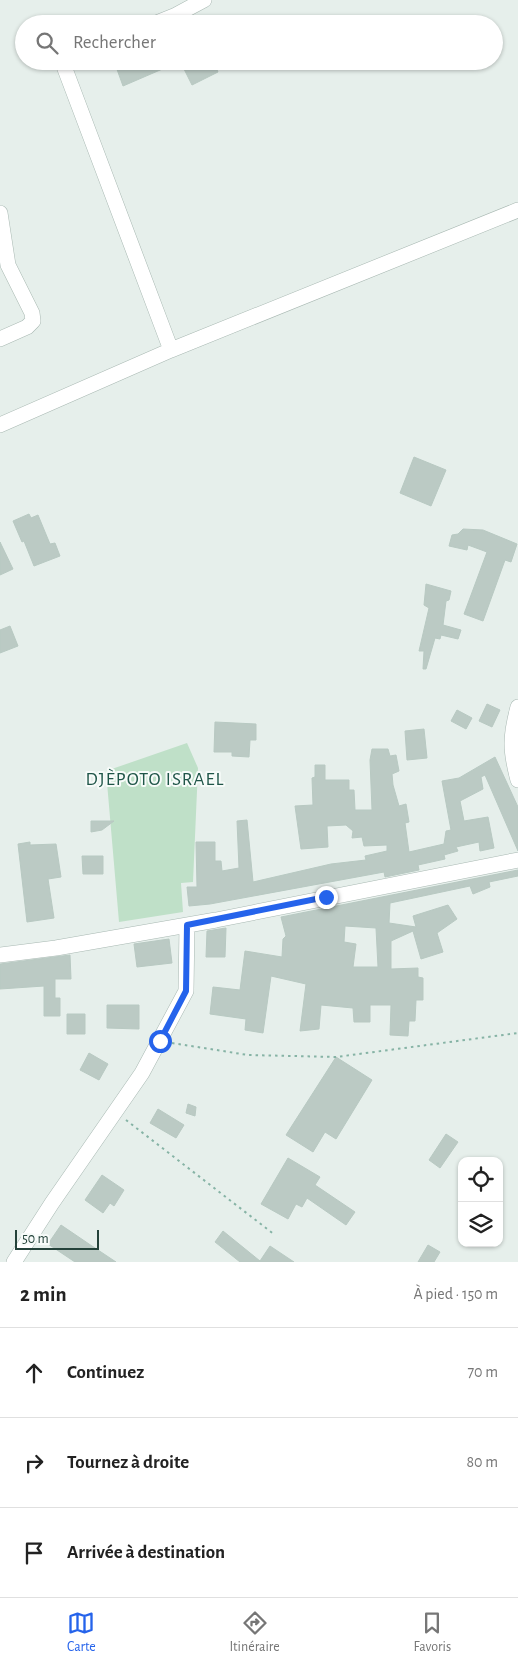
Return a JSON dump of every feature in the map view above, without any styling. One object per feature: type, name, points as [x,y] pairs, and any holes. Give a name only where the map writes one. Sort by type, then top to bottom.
[{"type":"street","points":[[167,15],[180,6],[204,0]]},
{"type":"street","points":[[65,70],[171,350]]},
{"type":"street","points":[[0,424],[171,350],[518,210]]},
{"type":"street","points":[[0,213],[8,265],[25,297],[32,313],[33,321],[27,327],[0,339]]},
{"type":"street","points":[[518,707],[511,734],[513,759],[518,780]]},
{"type":"street","points":[[0,955],[56,948],[187,925],[518,860]]},
{"type":"street","points":[[14,1262],[52,1203],[142,1073],[186,991],[187,925]]},
{"type":"path","points":[[160,1041],[248,1055],[336,1057],[518,1034]]},
{"type":"path","points":[[116,1112],[275,1235]]},
{"type":"green space","points":[[187,743],[198,768],[193,882],[181,883],[183,912],[119,922],[106,771]]},
{"type":"building","points":[[117,70],[160,70],[123,86]]},
{"type":"building","points":[[184,70],[217,70],[218,72],[192,85]]},
{"type":"building","points":[[414,457],[446,470],[431,506],[400,493]]},
{"type":"building","points":[[29,514],[31,518],[38,515],[50,544],[55,543],[60,556],[34,566],[24,541],[22,542],[13,521]]},
{"type":"building","points":[[463,529],[483,530],[517,544],[511,562],[505,560],[483,621],[464,614],[487,552],[468,545],[467,550],[449,546],[452,535],[458,534]]},
{"type":"building","points":[[0,542],[13,569],[0,575]]},
{"type":"building","points":[[426,584],[451,591],[449,600],[446,601],[443,625],[461,630],[458,639],[441,635],[440,639],[435,638],[426,669],[423,669],[424,651],[419,651],[429,608],[424,605]]},
{"type":"building","points":[[10,626],[18,646],[0,653],[0,630]]},
{"type":"building","points":[[487,704],[500,710],[492,727],[479,721]]},
{"type":"building","points":[[457,710],[472,718],[466,729],[451,721]]},
{"type":"building","points":[[215,722],[256,724],[256,740],[250,740],[249,757],[232,756],[232,752],[214,752]]},
{"type":"building","points":[[424,729],[427,758],[407,760],[405,731]]},
{"type":"building","points":[[372,749],[388,749],[390,756],[396,755],[399,771],[392,774],[393,785],[399,806],[406,804],[409,822],[405,823],[409,852],[444,844],[446,831],[451,830],[442,781],[459,778],[495,757],[518,807],[518,851],[485,775],[481,777],[483,789],[460,801],[464,821],[488,817],[494,848],[480,851],[479,842],[456,847],[458,851],[444,855],[445,859],[418,865],[419,870],[385,877],[384,872],[210,904],[189,906],[187,887],[197,887],[196,842],[215,842],[215,861],[221,861],[222,871],[239,868],[237,821],[247,820],[253,882],[331,864],[366,860],[365,856],[387,851],[387,845],[364,846],[362,837],[352,838],[353,831],[346,825],[327,826],[328,847],[301,849],[295,806],[313,805],[312,778],[315,777],[315,765],[325,765],[325,780],[349,780],[349,790],[354,790],[355,810],[372,810],[370,760]]},
{"type":"building","points":[[91,821],[114,821],[102,830],[91,832]]},
{"type":"building","points":[[30,842],[30,845],[56,844],[61,877],[48,879],[54,918],[27,922],[18,844]]},
{"type":"building","points":[[82,856],[103,856],[103,874],[83,874]]},
{"type":"building","points":[[518,870],[518,876],[489,882],[490,887],[473,894],[470,886],[390,903],[389,923],[416,927],[413,916],[448,905],[457,919],[437,933],[443,952],[421,959],[413,931],[391,941],[391,969],[418,968],[418,977],[423,978],[423,1000],[416,1000],[415,1021],[409,1021],[408,1036],[390,1035],[391,1005],[370,1005],[370,1022],[354,1022],[353,1008],[321,1005],[319,1029],[300,1031],[306,984],[271,976],[263,1033],[245,1030],[246,1019],[210,1014],[213,987],[240,990],[245,951],[282,957],[283,939],[286,936],[281,917]],"holes":[[[345,926],[376,928],[378,967],[353,967],[356,944],[344,942]]]},
{"type":"building","points":[[226,928],[225,957],[206,957],[207,931]]},
{"type":"building","points":[[169,939],[172,963],[137,967],[134,944]]},
{"type":"building","points":[[70,955],[71,979],[55,979],[55,998],[60,998],[60,1016],[44,1016],[44,986],[0,989],[0,964]]},
{"type":"building","points":[[107,1005],[139,1005],[139,1029],[107,1028]]},
{"type":"building","points":[[67,1014],[85,1014],[85,1034],[67,1034]]},
{"type":"building","points":[[89,1053],[108,1064],[99,1080],[80,1070]]},
{"type":"building","points":[[336,1057],[372,1080],[336,1139],[325,1132],[313,1152],[286,1135]]},
{"type":"building","points":[[188,1104],[196,1107],[195,1116],[186,1113]]},
{"type":"building","points":[[158,1109],[184,1125],[176,1138],[150,1123]]},
{"type":"building","points":[[446,1134],[458,1142],[440,1168],[429,1160]]},
{"type":"building","points":[[288,1158],[320,1177],[315,1185],[355,1212],[346,1225],[307,1198],[302,1207],[296,1204],[288,1219],[261,1204]]},
{"type":"building","points":[[102,1175],[124,1190],[114,1206],[110,1203],[103,1213],[85,1200]]},
{"type":"building","points":[[61,1225],[116,1262],[75,1262],[48,1244]]},
{"type":"building","points":[[223,1231],[260,1261],[270,1246],[294,1262],[240,1262],[215,1242]]},
{"type":"building","points":[[428,1245],[440,1252],[434,1262],[418,1262]]},
{"type":"district","name":"DJÈPOTO ISRAEL","points":[[155,778]]},
{"type":"route","points":[[160,1041],[186,991],[188,972],[187,925],[326,897]]}]
